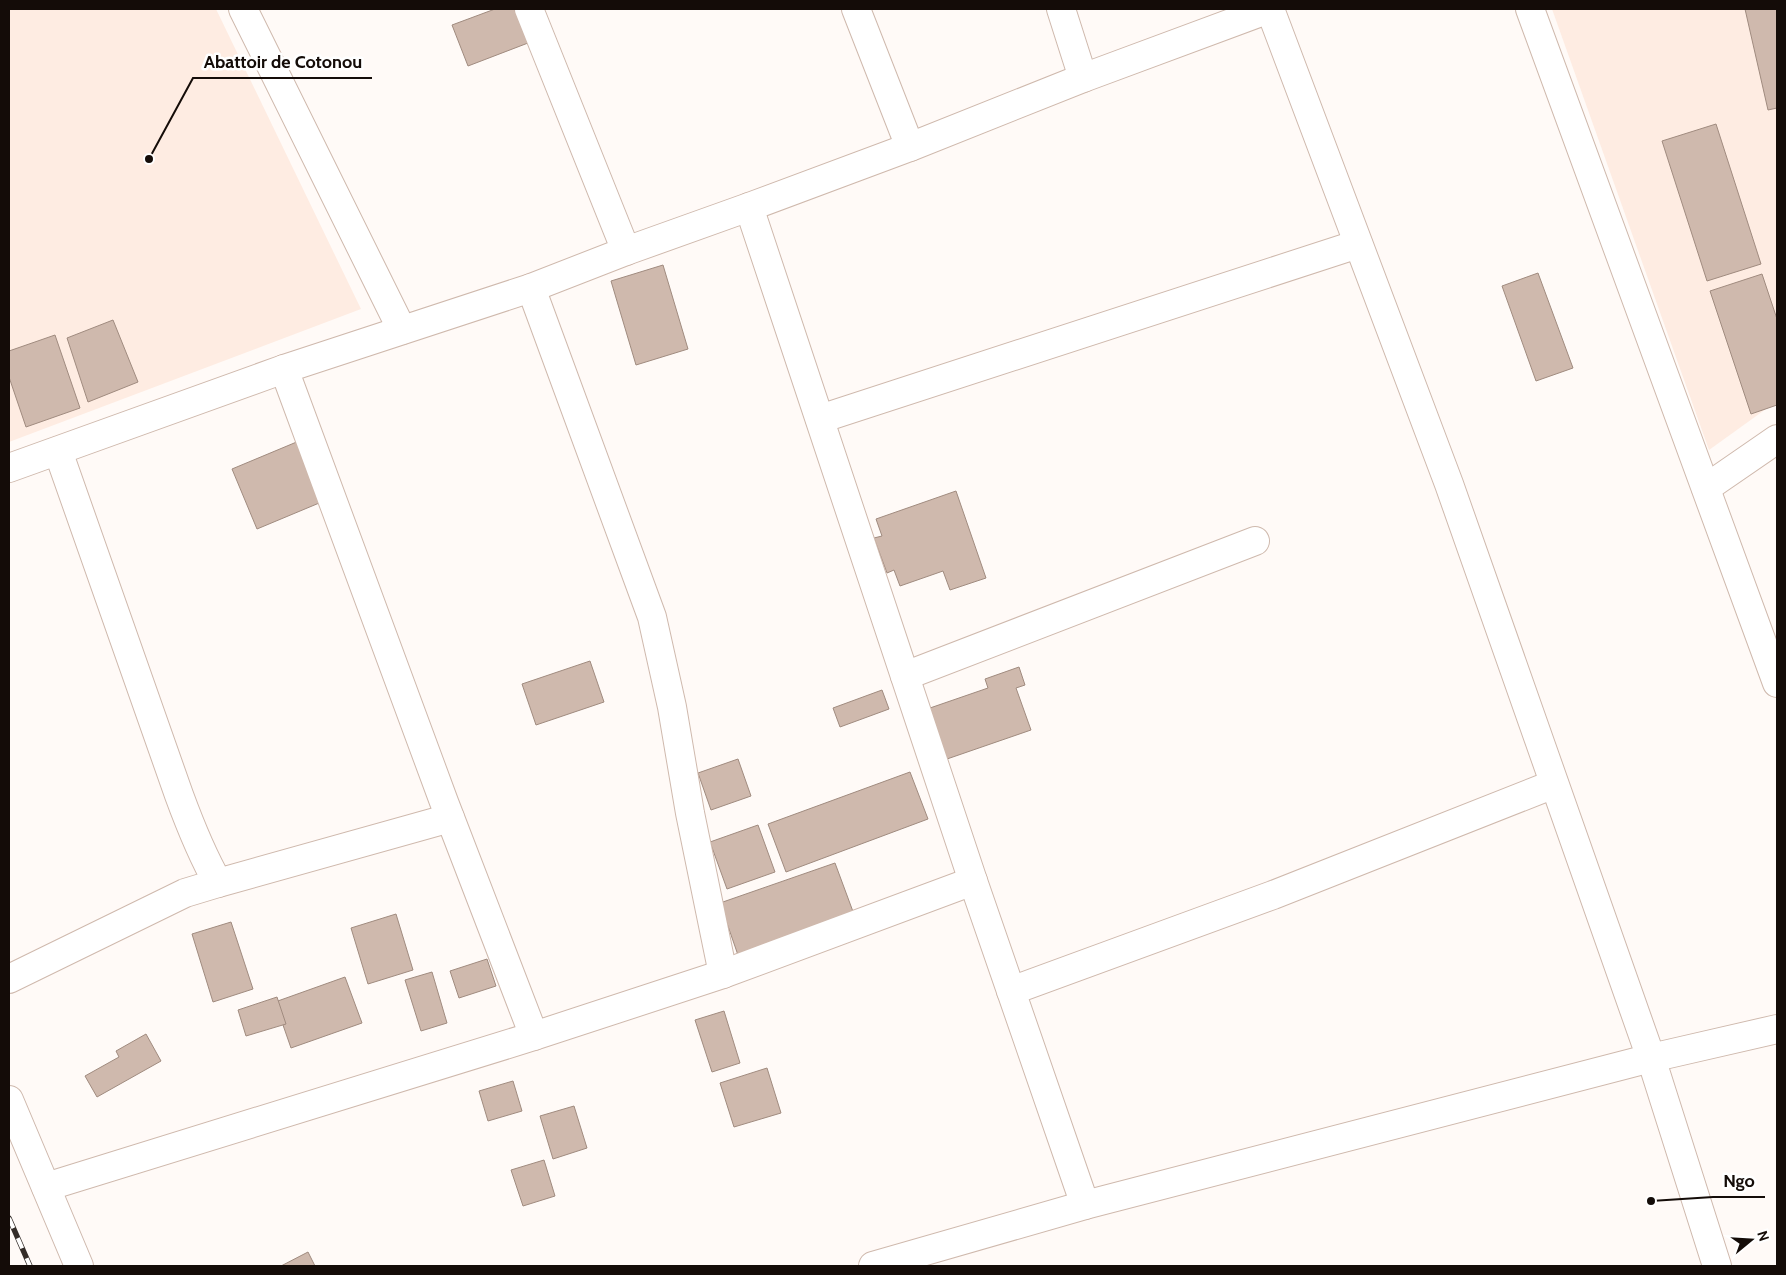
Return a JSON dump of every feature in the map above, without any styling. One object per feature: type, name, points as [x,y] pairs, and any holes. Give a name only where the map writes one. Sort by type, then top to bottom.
[{"type":"street","points":[[243,9],[402,330]]},
{"type":"street","points":[[529,9],[626,251]]},
{"type":"street","points":[[856,9],[910,147]]},
{"type":"street","points":[[1062,9],[1084,78]]},
{"type":"street","points":[[9,468],[284,369],[531,288],[626,251],[910,147],[1084,78],[1270,9],[1449,484],[1651,1058],[1717,1266]]},
{"type":"street","points":[[1530,9],[1777,683]]},
{"type":"street","points":[[749,207],[973,881],[1085,1205]]},
{"type":"street","points":[[820,419],[1358,244]]},
{"type":"street","points":[[531,288],[652,617],[672,707],[690,813],[723,974]]},
{"type":"street","points":[[284,369],[450,818],[534,1036]]},
{"type":"street","points":[[1706,488],[1777,439]]},
{"type":"street","points":[[58,451],[179,795],[194,835],[218,884]]},
{"type":"street","points":[[906,676],[1255,541]]},
{"type":"street","points":[[1011,991],[1273,895],[1554,784]]},
{"type":"street","points":[[9,980],[185,893],[450,818]]},
{"type":"street","points":[[46,1187],[534,1036],[723,974],[973,881]]},
{"type":"street","points":[[873,1266],[1085,1205],[1651,1058],[1777,1029]]},
{"type":"street","points":[[9,1100],[79,1266]]},
{"type":"shaded area","points":[[9,9],[216,9],[361,309],[9,442]]},
{"type":"shaded area","points":[[1552,9],[1777,9],[1777,401],[1709,450]]},
{"type":"building","points":[[495,9],[514,9],[528,43],[468,66],[452,25]]},
{"type":"building","points":[[1745,9],[1777,9],[1777,108],[1768,110]]},
{"type":"building","points":[[1716,124],[1761,264],[1707,281],[1662,141]]},
{"type":"building","points":[[663,265],[688,349],[636,365],[611,281]]},
{"type":"building","points":[[1538,273],[1573,368],[1536,381],[1502,286]]},
{"type":"building","points":[[1762,274],[1777,319],[1777,405],[1751,414],[1710,291]]},
{"type":"building","points":[[113,320],[138,382],[88,402],[67,338]]},
{"type":"building","points":[[55,335],[80,408],[26,427],[9,377],[9,351]]},
{"type":"building","points":[[299,441],[324,501],[257,529],[232,469]]},
{"type":"building","points":[[956,491],[986,578],[950,590],[943,571],[900,586],[894,570],[887,573],[874,538],[882,536],[876,519]]},
{"type":"building","points":[[590,661],[604,702],[536,725],[522,684]]},
{"type":"building","points":[[1019,667],[1025,685],[1016,688],[1031,730],[947,759],[930,708],[988,688],[985,679]]},
{"type":"building","points":[[882,690],[889,709],[840,727],[833,708]]},
{"type":"building","points":[[738,759],[751,796],[711,810],[698,773]]},
{"type":"building","points":[[910,772],[928,819],[786,872],[768,824]]},
{"type":"building","points":[[758,825],[775,872],[727,889],[710,842]]},
{"type":"building","points":[[835,863],[855,917],[739,958],[720,903]]},
{"type":"building","points":[[396,914],[413,970],[368,984],[351,928]]},
{"type":"building","points":[[231,922],[253,989],[213,1002],[192,934]]},
{"type":"building","points":[[487,959],[496,986],[459,998],[450,971]]},
{"type":"building","points":[[432,972],[447,1023],[421,1031],[405,980]]},
{"type":"building","points":[[345,977],[362,1023],[291,1048],[275,1002]]},
{"type":"building","points":[[277,997],[286,1024],[246,1036],[238,1010]]},
{"type":"building","points":[[724,1011],[740,1063],[712,1072],[695,1020]]},
{"type":"building","points":[[146,1034],[161,1061],[97,1097],[85,1076],[119,1057],[116,1051]]},
{"type":"building","points":[[767,1068],[781,1113],[734,1127],[720,1083]]},
{"type":"building","points":[[513,1081],[522,1111],[488,1121],[479,1091]]},
{"type":"building","points":[[574,1106],[587,1148],[553,1159],[540,1116]]},
{"type":"building","points":[[544,1160],[555,1196],[523,1206],[511,1170]]},
{"type":"building","points":[[308,1252],[315,1266],[281,1266]]},
{"type":"railway","points":[[9,1218],[30,1266]]},
{"type":"place","name":"Abattoir de Cotonou","points":[[149,159]]},
{"type":"place","name":"Ngo","points":[[1651,1201]]}]
